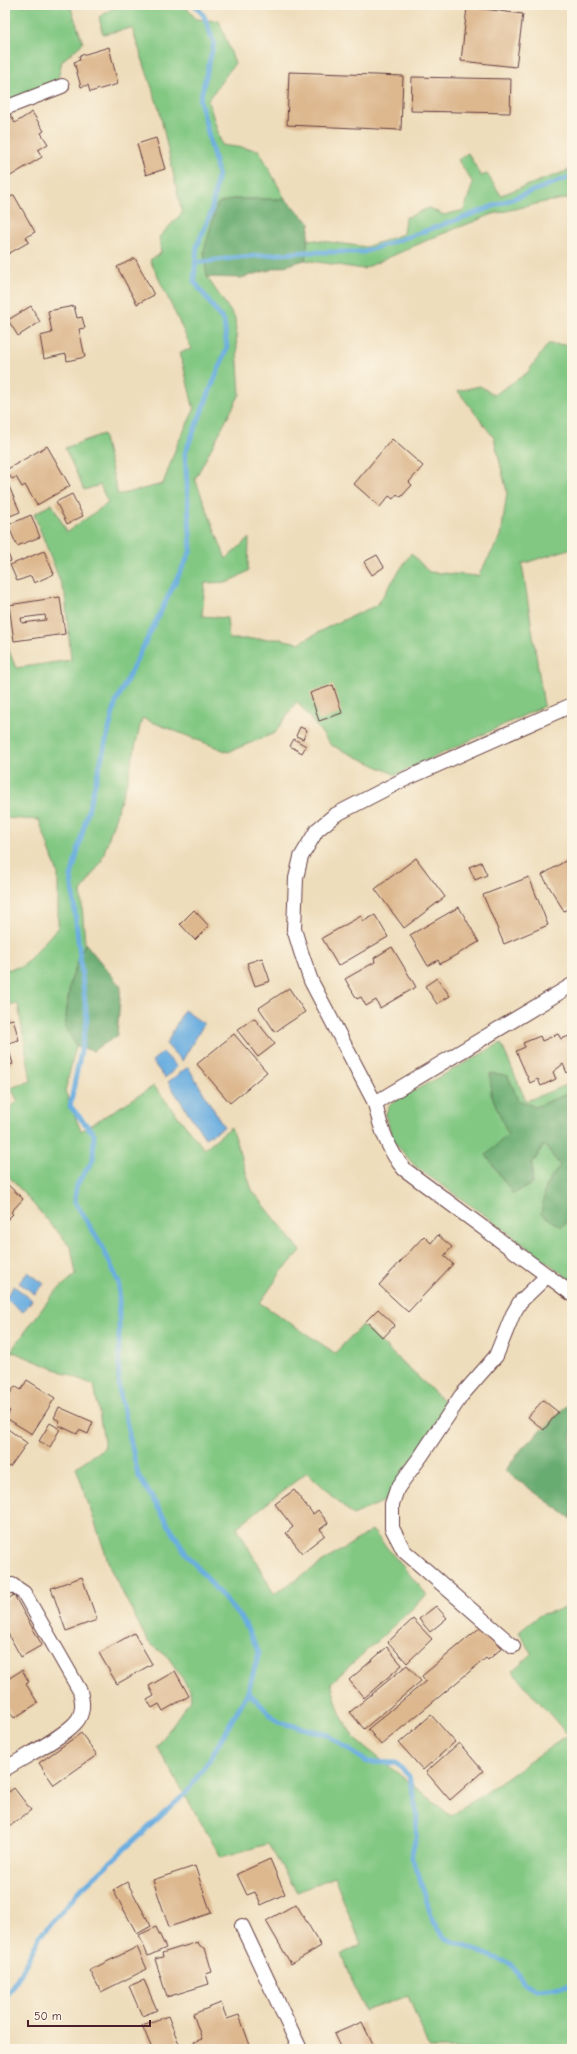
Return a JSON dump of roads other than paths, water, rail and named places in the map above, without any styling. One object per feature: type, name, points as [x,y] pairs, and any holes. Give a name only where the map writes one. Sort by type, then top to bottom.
[{"type":"street","points":[[5,108],[62,86]]},
{"type":"street","points":[[572,705],[401,781],[335,814],[317,830],[301,857],[296,878],[294,929],[311,981],[375,1103],[380,1125],[388,1145],[404,1169],[572,1294]]},
{"type":"street","points":[[375,1103],[572,985]]},
{"type":"street","points":[[513,1646],[404,1551],[392,1528],[392,1504],[397,1489],[461,1396],[496,1356],[513,1314],[520,1302],[547,1276]]},
{"type":"street","points":[[5,1585],[12,1584],[24,1593],[80,1691],[83,1706],[78,1718],[67,1730],[5,1769]]},
{"type":"street","points":[[242,1926],[300,2049]]},
{"type":"water","points":[[184,1010],[204,1024],[182,1061],[166,1044]]},
{"type":"water","points":[[163,1052],[177,1067],[165,1078],[152,1061]]},
{"type":"water","points":[[188,1067],[224,1127],[205,1138],[168,1082]]},
{"type":"water","points":[[28,1272],[44,1284],[35,1294],[19,1283]]},
{"type":"water","points":[[14,1286],[32,1300],[23,1312],[5,1298]]},
{"type":"waterway","points":[[5,1997],[21,1973],[40,1936],[83,1887],[184,1795],[208,1762],[248,1692],[259,1653],[244,1622],[187,1555],[138,1475],[119,1389],[119,1283],[102,1246],[75,1202],[76,1186],[93,1160],[94,1134],[70,1106],[87,1020],[71,877],[116,702],[191,550],[185,453],[227,348],[224,322],[194,281],[197,246],[211,213],[218,174],[200,100],[214,43],[204,16],[195,5]]},
{"type":"waterway","points":[[195,263],[240,257],[306,252],[364,252],[465,217],[572,176]]},
{"type":"waterway","points":[[248,1692],[278,1722],[326,1734],[367,1762],[396,1763],[409,1776],[417,1814],[416,1838],[411,1857],[419,1875],[433,1922],[445,1938],[511,1964],[524,1983],[536,1989],[572,1986]]}]
